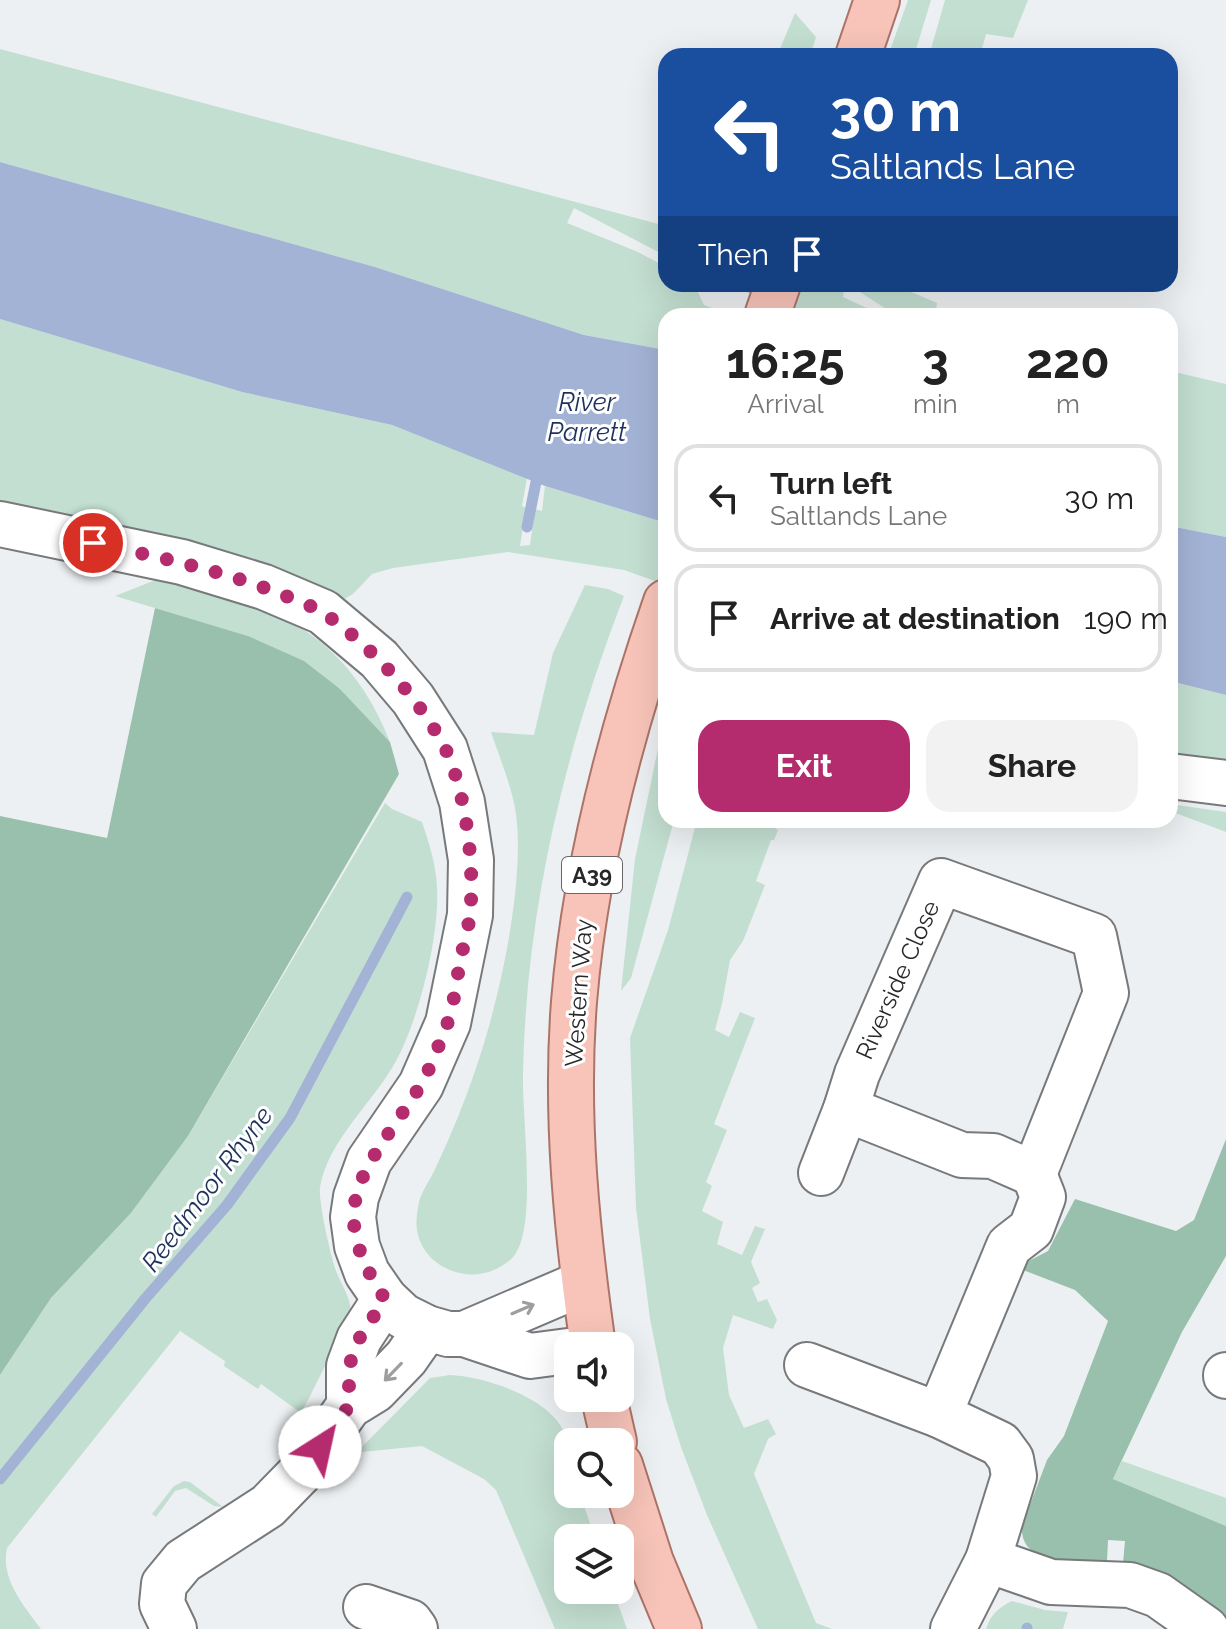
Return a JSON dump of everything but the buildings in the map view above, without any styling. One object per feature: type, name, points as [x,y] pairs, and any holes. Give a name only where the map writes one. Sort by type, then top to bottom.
[{"type":"main road","points":[[861,48],[877,0]]},
{"type":"main road","name":"Western Way","points":[[591,1332],[583,1283],[574,1136],[574,1003],[599,834],[611,781],[658,625]]},
{"type":"main road","points":[[634,1508],[651,1562],[679,1629]]},
{"type":"street","points":[[0,524],[182,562],[264,587],[323,612],[379,659],[413,699],[445,749],[462,802],[471,860],[470,915],[448,1023],[421,1085],[369,1161],[356,1197],[353,1217],[357,1246],[367,1273],[385,1299],[403,1316],[530,1356],[554,1353]]},
{"type":"street","points":[[1178,777],[1226,783]]},
{"type":"street","name":"Riverside Close","points":[[821,1173],[857,1074],[941,881],[1094,936],[1106,993],[1034,1174],[1043,1197],[1031,1229],[1009,1246],[939,1415]]},
{"type":"street","points":[[846,1109],[962,1155],[993,1156],[1034,1174]]},
{"type":"street","points":[[174,1629],[162,1604],[164,1584],[183,1561],[268,1506],[305,1468],[349,1406],[375,1390],[406,1358],[446,1331],[583,1283]]},
{"type":"street","points":[[349,1406],[349,1366],[359,1339],[385,1299]]},
{"type":"street","points":[[807,1365],[939,1415],[1000,1444],[1011,1459],[1014,1476],[988,1560],[953,1629]]},
{"type":"street","points":[[988,1560],[1051,1582],[1130,1585],[1158,1595],[1206,1629]]},
{"type":"street","points":[[366,1607],[410,1622],[415,1629]]},
{"type":"green space","points":[[908,0],[931,0],[916,48],[891,48]]},
{"type":"green space","points":[[945,0],[1028,0],[1013,38],[986,34],[982,48],[931,48]]},
{"type":"green space","points":[[795,13],[816,37],[813,48],[780,48]]},
{"type":"green space","points":[[0,49],[658,224],[658,252],[574,208],[567,223],[658,263],[658,292],[698,292],[704,305],[712,308],[658,308],[658,349],[584,335],[375,267],[0,162]]},
{"type":"green space","points":[[746,292],[844,292],[843,297],[867,308],[793,308]]},
{"type":"green space","points":[[860,292],[912,292],[937,303],[936,308],[885,308]]},
{"type":"green space","points":[[0,319],[242,392],[392,425],[527,478],[520,546],[530,545],[535,509],[542,511],[545,486],[658,521],[658,582],[624,570],[508,552],[393,568],[372,574],[353,594],[341,601],[0,504]]},
{"type":"green space","points":[[1178,373],[1226,384],[1226,537],[1178,528]]},
{"type":"green space","points":[[158,579],[235,597],[299,627],[327,647],[351,673],[372,704],[390,742],[340,689],[248,636],[115,596]]},
{"type":"green space","points":[[585,585],[624,596],[567,771],[541,891],[526,1012],[523,1074],[527,1192],[523,1236],[515,1254],[504,1265],[487,1273],[462,1274],[430,1257],[418,1235],[417,1218],[420,1198],[452,1130],[485,1041],[509,939],[518,836],[513,798],[491,732],[534,735],[553,653]]},
{"type":"green space","points":[[155,608],[248,636],[304,661],[340,689],[390,742],[399,774],[188,1136],[131,1213],[51,1298],[0,1375],[0,816],[107,838]]},
{"type":"green space","points":[[1178,683],[1226,695],[1226,763],[1178,758]]},
{"type":"green space","points":[[658,748],[658,828],[672,828],[631,978],[621,991],[635,859]]},
{"type":"green space","points":[[385,803],[422,822],[435,870],[437,907],[425,980],[402,1050],[331,1155],[320,1187],[331,1254],[350,1306],[348,1325],[301,1413],[261,1384],[258,1389],[224,1366],[225,1361],[180,1331],[7,1548],[10,1581],[41,1629],[0,1629],[0,1375],[51,1298],[131,1213],[188,1136]]},
{"type":"green space","points":[[1178,805],[1226,812],[1226,832],[1178,814]]},
{"type":"green space","points":[[695,828],[776,828],[756,881],[765,885],[743,941],[730,960],[715,1030],[729,1037],[740,1012],[755,1018],[714,1124],[727,1130],[706,1182],[712,1186],[702,1211],[723,1222],[717,1244],[742,1255],[755,1226],[765,1229],[751,1262],[760,1283],[752,1288],[758,1302],[767,1299],[777,1320],[773,1329],[733,1315],[723,1348],[729,1395],[744,1428],[768,1419],[776,1434],[768,1439],[754,1474],[816,1623],[832,1629],[758,1629],[707,1515],[666,1399],[650,1319],[636,1208],[630,1038],[668,930]]},
{"type":"green space","points":[[1226,1139],[1226,1256],[1182,1332],[1113,1479],[1226,1526],[1226,1616],[1170,1579],[1123,1563],[1125,1541],[1108,1540],[1107,1561],[1053,1559],[1040,1556],[1030,1549],[1024,1540],[1022,1526],[1047,1460],[1064,1436],[1108,1321],[1075,1290],[1023,1270],[1025,1263],[1048,1251],[1075,1199],[1176,1231],[1194,1220]]},
{"type":"green space","points":[[464,1376],[497,1385],[531,1399],[556,1420],[561,1428],[554,1428],[554,1508],[585,1508],[590,1524],[554,1524],[554,1604],[618,1604],[627,1629],[555,1629],[496,1490],[484,1479],[422,1446],[359,1450],[430,1378]]},
{"type":"green space","points":[[1122,1461],[1226,1498],[1226,1526],[1113,1479]]},
{"type":"green space","points":[[184,1481],[190,1482],[223,1507],[214,1506],[186,1488],[175,1491],[156,1517],[152,1514],[174,1486]]},
{"type":"green space","points":[[1012,1601],[1045,1610],[1068,1612],[1063,1629],[986,1629],[996,1612]]},
{"type":"water","name":"River Parrett","points":[[0,162],[375,267],[584,335],[658,349],[658,521],[545,486],[392,425],[242,392],[0,319]]},
{"type":"water","points":[[1178,528],[1226,537],[1226,695],[1178,683]]},
{"type":"waterway","points":[[527,527],[536,482]]},
{"type":"waterway","name":"Reedmoor Rhyne","points":[[0,1479],[145,1299],[227,1205],[290,1118],[407,897]]},
{"type":"route","points":[[93,543],[182,562],[264,587],[323,612],[379,659],[413,699],[445,749],[462,802],[471,860],[470,915],[448,1023],[421,1085],[369,1161],[356,1197],[353,1217],[357,1246],[367,1273],[385,1299],[359,1339],[349,1366],[349,1406],[320,1447]]}]
